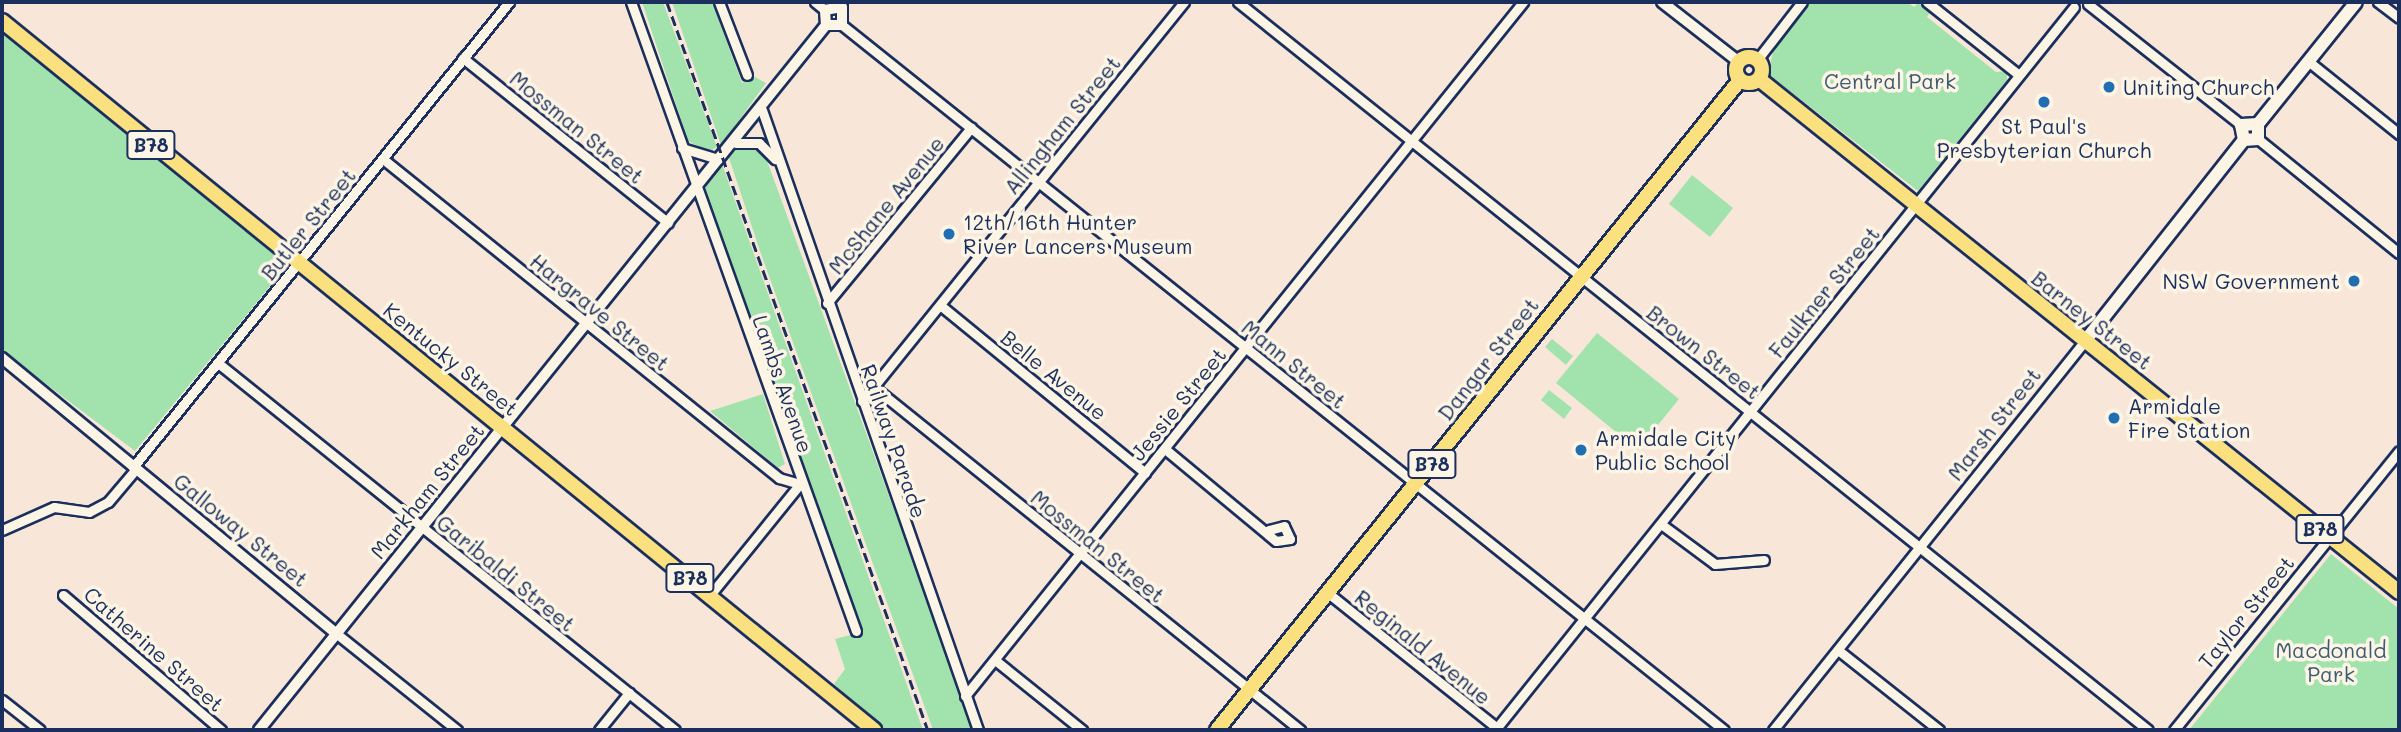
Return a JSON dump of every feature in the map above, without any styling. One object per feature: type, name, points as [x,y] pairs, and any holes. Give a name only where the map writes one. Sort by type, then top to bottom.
[{"type":"main road","points":[[2258,124],[2241,125],[2244,140],[2258,139],[2258,124],[2356,2]]},
{"type":"main road","name":"Kentucky Street","points":[[2,21],[874,730]]},
{"type":"main road","points":[[1757,60],[1759,79],[1740,80],[1739,62],[1757,60]]},
{"type":"main road","name":"Barney Street","points":[[1759,79],[2399,592]]},
{"type":"main road","name":"Dangar Street","points":[[1217,730],[1740,80]]},
{"type":"main road","name":"Marsh Street","points":[[2085,341],[2244,140]]},
{"type":"street","name":"Butler Street","points":[[2,530],[54,508],[89,512],[108,502],[509,2]]},
{"type":"street","name":"Lambs Avenue","points":[[631,2],[800,484],[856,631]]},
{"type":"street","points":[[719,2],[747,75]]},
{"type":"street","points":[[815,2],[825,10],[826,25],[842,25],[844,5],[825,10]]},
{"type":"street","name":"Allingham Street","points":[[862,401],[1184,2]]},
{"type":"street","name":"Brown Street","points":[[1238,2],[2148,730]]},
{"type":"street","name":"Jessie Street","points":[[965,696],[1523,2]]},
{"type":"street","points":[[1662,2],[1739,62]]},
{"type":"street","points":[[1757,60],[1802,2]]},
{"type":"street","points":[[1927,2],[2019,75]]},
{"type":"street","points":[[2378,2],[2399,18]]},
{"type":"street","points":[[2072,4],[2089,3],[2241,125]]},
{"type":"street","name":"Faulkner Street","points":[[1496,729],[1915,206],[2072,4]]},
{"type":"street","name":"Markham Street","points":[[733,144],[826,25]]},
{"type":"street","name":"Mann Street","points":[[842,25],[1724,730]]},
{"type":"street","name":"Mossman Street","points":[[463,58],[668,223]]},
{"type":"street","points":[[2308,61],[2399,134]]},
{"type":"street","name":"Markham Street","points":[[259,730],[718,159],[762,110],[769,95]]},
{"type":"street","name":"Railway Parade","points":[[762,110],[778,163],[978,730]]},
{"type":"street","name":"McShane Avenue","points":[[827,303],[971,128]]},
{"type":"street","points":[[2258,139],[2399,253]]},
{"type":"street","points":[[733,144],[759,143],[778,163]]},
{"type":"street","points":[[682,148],[718,159]]},
{"type":"street","name":"Hargrave Street","points":[[383,159],[779,478],[800,484]]},
{"type":"street","name":"Belle Avenue","points":[[940,305],[1145,473]]},
{"type":"street","name":"Marsh Street","points":[[1773,730],[2085,341]]},
{"type":"street","name":"Galloway Street","points":[[2,358],[457,730]]},
{"type":"street","name":"Garibaldi Street","points":[[218,363],[675,730]]},
{"type":"street","name":"Mossman Street","points":[[874,388],[1300,730]]},
{"type":"street","points":[[1165,449],[1269,530]]},
{"type":"street","name":"Taylor Street","points":[[2174,730],[2399,451]]},
{"type":"street","points":[[710,594],[800,484]]},
{"type":"street","points":[[1661,524],[1715,564],[1764,560]]},
{"type":"street","name":"Reginald Avenue","points":[[1328,593],[1496,729]]},
{"type":"street","name":"Catherine Street","points":[[64,595],[221,730]]},
{"type":"street","points":[[1839,650],[1939,730]]},
{"type":"street","points":[[995,660],[1082,730]]},
{"type":"street","points":[[599,730],[629,693]]},
{"type":"street","points":[[2,699],[40,730]]},
{"type":"green space","points":[[642,2],[663,2],[717,147],[708,152],[688,141]]},
{"type":"green space","points":[[672,2],[712,2],[742,83],[755,77],[766,83],[721,145]]},
{"type":"green space","name":"Central Park","points":[[1810,2],[1907,2],[1914,7],[1919,2],[1931,11],[1927,17],[1996,72],[2007,71],[2007,80],[1918,191],[1768,74],[1774,47]]},
{"type":"green space","points":[[2,31],[282,259],[285,268],[135,451],[2,351]]},
{"type":"green space","points":[[736,147],[758,147],[765,155],[974,730],[933,730],[761,254],[728,155]]},
{"type":"green space","points":[[722,164],[923,730],[883,730],[834,684],[845,669],[835,639],[862,632],[706,195],[706,185]]},
{"type":"green space","points":[[1692,175],[1733,208],[1710,237],[1669,204]]},
{"type":"green space","points":[[1597,333],[1679,399],[1638,450],[1556,383]]},
{"type":"green space","points":[[1552,339],[1573,356],[1566,365],[1545,347]]},
{"type":"green space","points":[[1549,390],[1572,408],[1564,419],[1541,400]]},
{"type":"green space","points":[[763,394],[785,464],[778,468],[710,411]]},
{"type":"green space","name":"Macdonald Park","points":[[2331,554],[2399,609],[2399,730],[2189,730]]},
{"type":"railway","points":[[667,2],[928,730]]},
{"type":"place","name":"Uniting Church","points":[[2109,87]]},
{"type":"place","name":"St Paul's Presbyterian Church","points":[[2044,102]]},
{"type":"place","name":"12th/16th Hunter River Lancers Museum","points":[[949,234]]},
{"type":"place","name":"NSW Government","points":[[2354,281]]},
{"type":"place","name":"Armidale Fire Station","points":[[2114,418]]},
{"type":"place","name":"Armidale City Public School","points":[[1581,450]]}]
